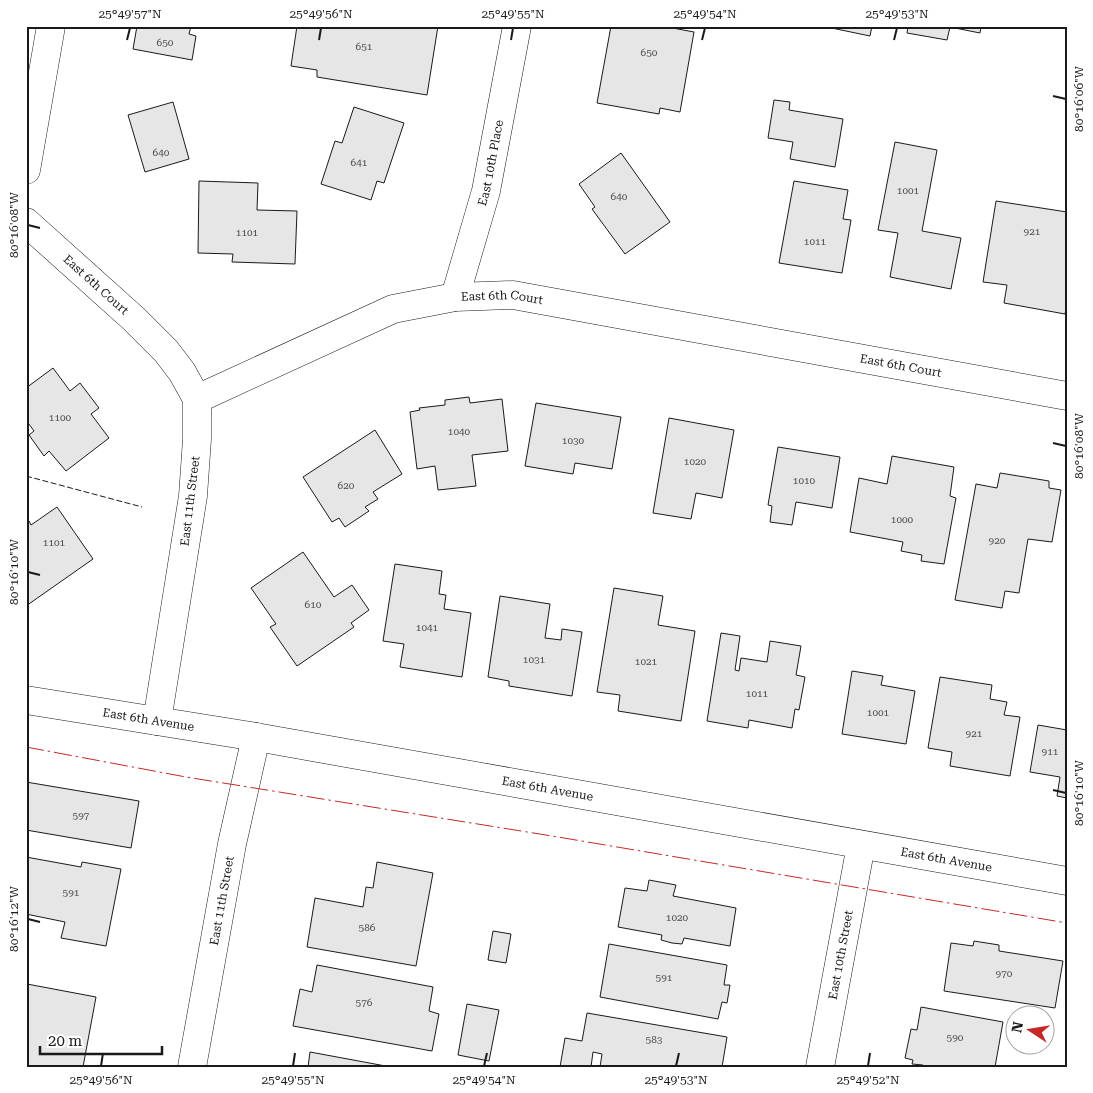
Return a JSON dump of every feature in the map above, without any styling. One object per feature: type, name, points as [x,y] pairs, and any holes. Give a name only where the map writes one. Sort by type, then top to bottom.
[{"type":"street","points":[[26,170],[51,26]]},
{"type":"street","name":"East 10th Place","points":[[455,297],[486,191],[517,26]]},
{"type":"street","name":"East 6th Court","points":[[26,222],[134,319],[166,352],[182,372],[197,399],[393,309],[455,297],[513,295],[1067,396]]},
{"type":"street","name":"East 11th Street","points":[[157,721],[193,496],[198,439],[197,399]]},
{"type":"street","name":"East 6th Avenue","points":[[26,700],[256,737],[1067,881]]},
{"type":"street","name":"East 11th Street","points":[[192,1067],[232,844],[256,737]]},
{"type":"street","name":"East 10th Street","points":[[820,1067],[861,845]]},
{"type":"building","points":[[137,26],[191,26],[189,34],[196,36],[192,60],[133,49]]},
{"type":"building","points":[[297,26],[438,26],[427,95],[317,77],[317,70],[291,66]]},
{"type":"building","points":[[611,26],[662,26],[694,32],[680,112],[660,108],[659,114],[597,103]]},
{"type":"building","points":[[822,26],[872,26],[870,36]]},
{"type":"building","points":[[908,26],[981,26],[980,33],[950,27],[947,40],[907,33]]},
{"type":"building","points":[[774,100],[790,102],[789,110],[843,119],[835,167],[790,159],[793,142],[768,138]]},
{"type":"building","points":[[173,102],[189,159],[145,172],[128,115]]},
{"type":"building","points":[[354,107],[404,123],[384,183],[377,181],[371,200],[321,184],[335,141],[342,143]]},
{"type":"building","points":[[895,142],[937,150],[922,231],[961,238],[951,289],[890,277],[898,233],[878,230]]},
{"type":"building","points":[[621,153],[670,222],[625,254],[592,209],[595,207],[579,184]]},
{"type":"building","points":[[199,181],[258,183],[257,210],[297,211],[295,264],[232,262],[233,254],[198,253]]},
{"type":"building","points":[[794,181],[848,190],[843,219],[851,220],[842,273],[779,263]]},
{"type":"building","points":[[996,201],[1067,212],[1067,303],[1065,314],[1004,303],[1007,285],[983,282]]},
{"type":"building","points":[[53,368],[70,391],[80,383],[99,408],[91,414],[109,438],[66,471],[49,451],[44,456],[29,435],[34,431],[26,420],[26,388]]},
{"type":"building","points":[[469,397],[470,403],[502,399],[508,451],[472,455],[476,486],[438,490],[435,466],[417,469],[410,412],[420,410],[419,408],[445,405],[445,400]]},
{"type":"building","points":[[536,403],[621,417],[612,469],[575,463],[573,474],[525,466]]},
{"type":"building","points":[[669,418],[734,430],[722,498],[696,493],[691,519],[653,513]]},
{"type":"building","points":[[375,430],[402,474],[373,492],[378,499],[365,507],[369,511],[345,527],[339,518],[332,522],[303,477]]},
{"type":"building","points":[[778,447],[840,457],[832,508],[796,502],[792,525],[770,522],[772,506],[768,505]]},
{"type":"building","points":[[892,456],[954,467],[950,496],[956,498],[944,564],[921,561],[922,555],[901,551],[903,542],[850,532],[859,478],[887,484]]},
{"type":"building","points":[[1000,473],[1049,481],[1049,488],[1061,490],[1052,542],[1028,539],[1019,593],[1005,591],[1002,608],[955,600],[976,484],[997,488]]},
{"type":"building","points":[[57,507],[93,559],[26,606],[26,523],[29,521],[31,525]]},
{"type":"building","points":[[303,552],[334,597],[352,585],[369,610],[351,623],[354,627],[297,666],[270,627],[276,624],[251,588]]},
{"type":"building","points":[[395,564],[442,571],[439,594],[446,595],[444,609],[471,613],[462,677],[400,667],[404,644],[383,641]]},
{"type":"building","points":[[614,588],[663,596],[658,625],[695,631],[681,721],[618,711],[620,695],[597,692]]},
{"type":"building","points":[[500,596],[550,604],[545,638],[561,640],[562,629],[582,632],[572,696],[509,686],[509,681],[488,677]]},
{"type":"building","points":[[721,633],[740,636],[735,670],[739,671],[741,658],[767,662],[770,641],[801,646],[796,675],[805,677],[799,710],[795,709],[792,728],[749,720],[748,728],[707,721]]},
{"type":"building","points":[[852,671],[883,676],[881,685],[915,691],[906,744],[842,734]]},
{"type":"building","points":[[940,677],[992,685],[990,699],[1007,702],[1004,715],[1020,717],[1010,776],[950,766],[952,752],[928,748]]},
{"type":"building","points":[[1038,725],[1067,730],[1067,798],[1057,796],[1060,777],[1030,772]]},
{"type":"building","points":[[26,782],[139,801],[131,848],[26,830]]},
{"type":"building","points":[[26,857],[81,867],[82,862],[121,869],[106,946],[61,938],[65,922],[26,914]]},
{"type":"building","points":[[377,862],[433,873],[416,966],[307,947],[315,898],[363,907],[366,887],[373,888]]},
{"type":"building","points":[[649,880],[676,885],[673,896],[736,908],[730,946],[684,938],[682,944],[672,943],[661,940],[662,935],[618,927],[625,888],[647,891]]},
{"type":"building","points":[[493,931],[511,934],[506,963],[488,960]]},
{"type":"building","points":[[974,941],[999,945],[999,951],[1063,961],[1055,1006],[1042,1006],[944,991],[951,943],[973,946]]},
{"type":"building","points":[[609,944],[727,965],[724,985],[730,985],[727,1003],[722,1002],[718,1019],[600,997]]},
{"type":"building","points":[[317,965],[433,987],[429,1011],[439,1014],[432,1051],[293,1026],[300,989],[312,992]]},
{"type":"building","points":[[27,984],[96,997],[83,1067],[26,1067]]},
{"type":"building","points":[[467,1004],[499,1010],[489,1061],[458,1055]]},
{"type":"building","points":[[921,1007],[1003,1022],[995,1067],[922,1067],[923,1065],[912,1064],[913,1060],[905,1058],[911,1029],[917,1030]]},
{"type":"building","points":[[587,1013],[727,1037],[722,1067],[600,1067],[602,1054],[593,1052],[591,1067],[560,1067],[565,1038],[582,1041]]},
{"type":"building","points":[[310,1052],[391,1067],[308,1067]]},
{"type":"fence","points":[[26,476],[142,507]]},
{"type":"power","points":[[26,747],[186,777],[552,836],[1067,923]]}]
